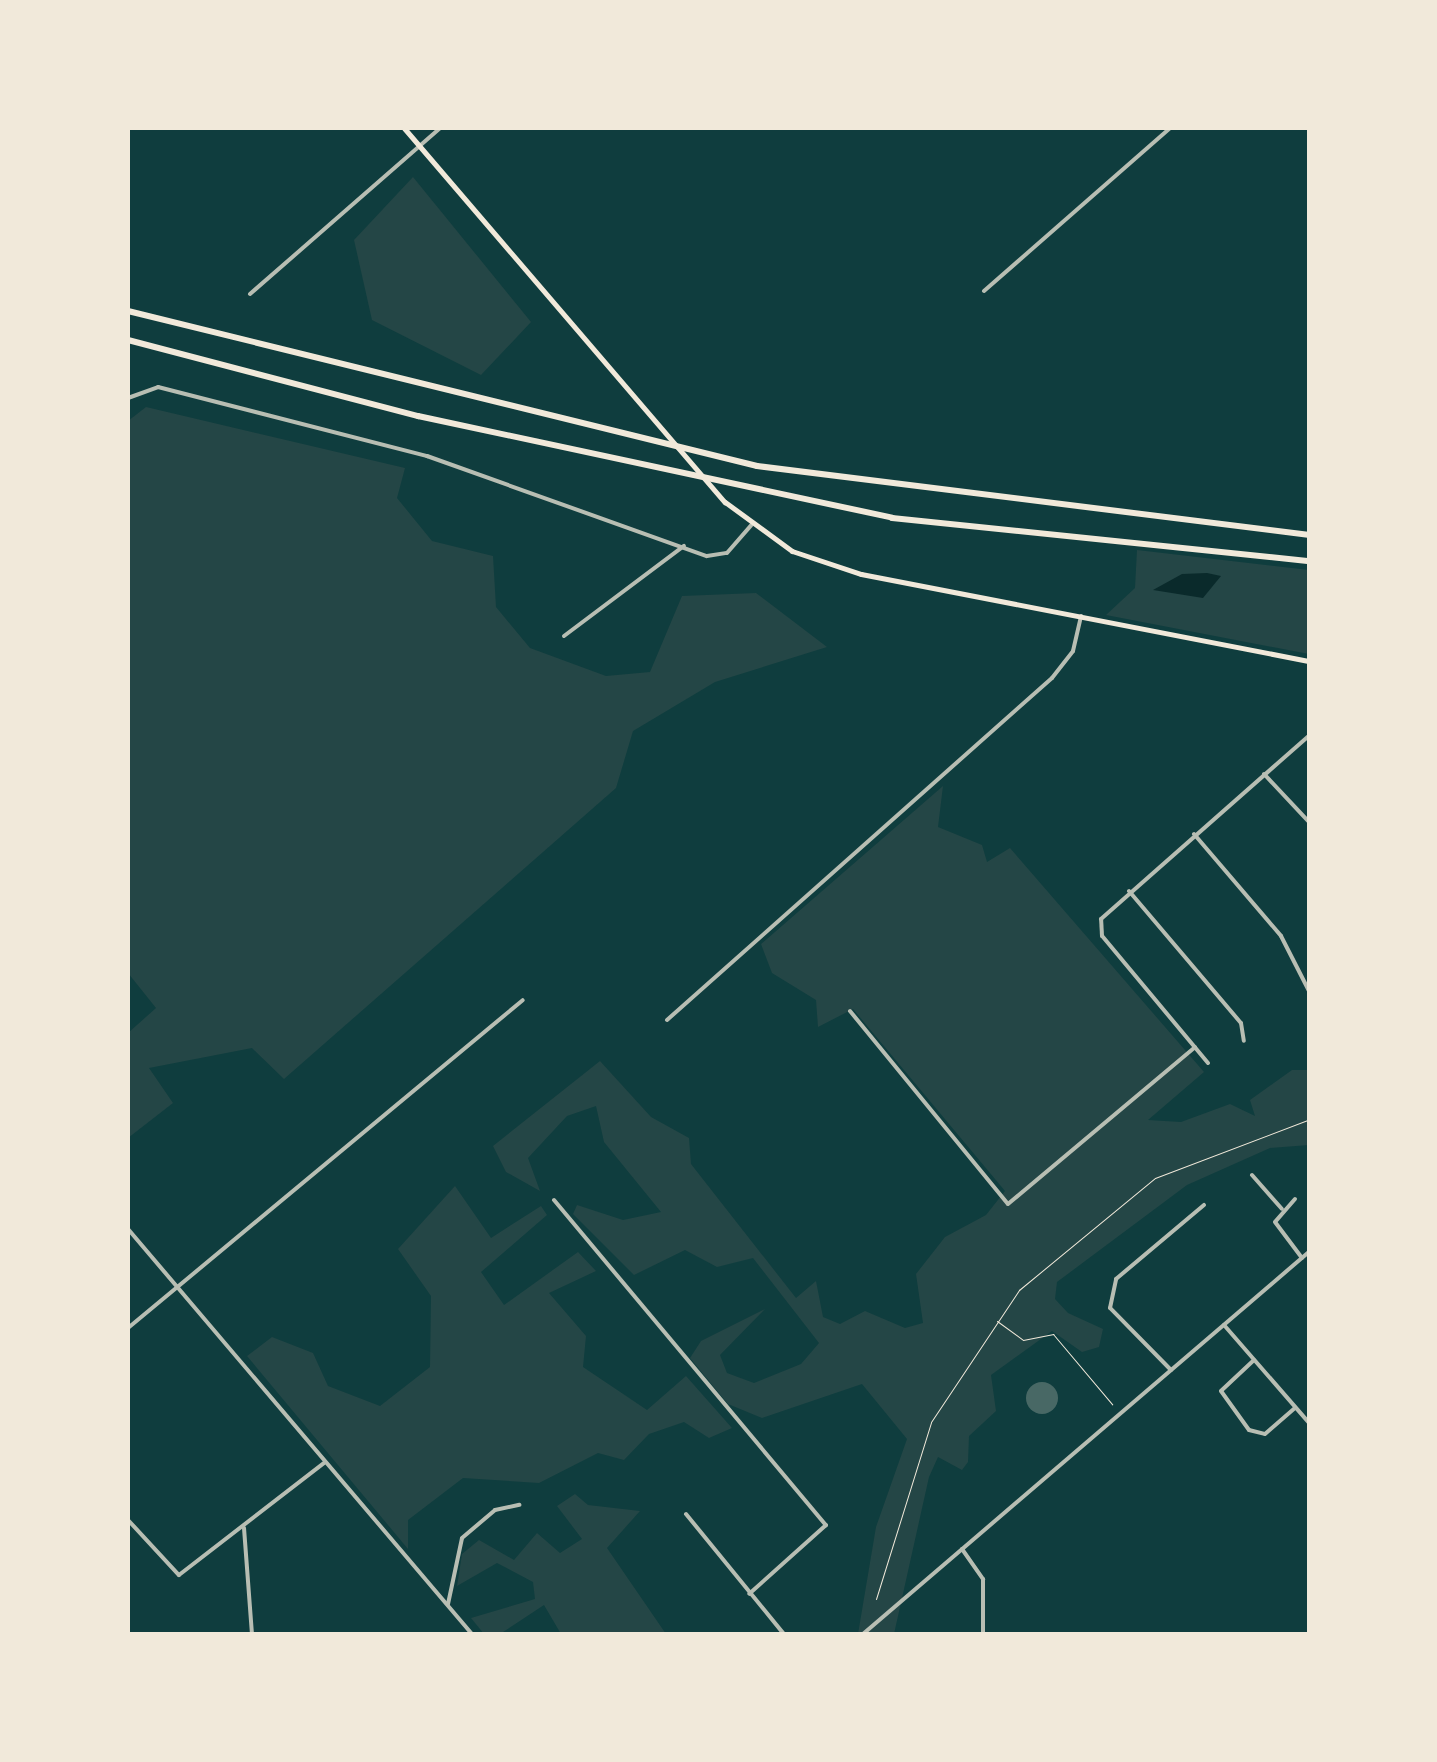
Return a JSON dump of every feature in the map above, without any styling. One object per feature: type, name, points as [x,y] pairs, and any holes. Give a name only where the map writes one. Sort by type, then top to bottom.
[{"type":"highway","points":[[128,311],[645,443],[708,455],[1310,534]]},
{"type":"highway","points":[[128,340],[674,475],[892,518],[1310,561]]},
{"type":"main road","points":[[404,128],[751,525],[833,568],[1310,660]]},
{"type":"street","points":[[250,294],[440,128]]},
{"type":"street","points":[[984,292],[1170,128]]},
{"type":"street","points":[[128,398],[141,387],[490,474],[721,556],[751,525]]},
{"type":"street","points":[[564,636],[684,546]]},
{"type":"street","points":[[667,1020],[1052,678],[1073,651],[1080,616]]},
{"type":"street","points":[[1208,1063],[1102,936],[1100,920],[1310,735]]},
{"type":"street","points":[[1264,774],[1310,823]]},
{"type":"street","points":[[1194,834],[1281,936],[1310,993]]},
{"type":"street","points":[[1130,891],[1241,1023],[1244,1041]]},
{"type":"street","points":[[128,1328],[178,1285],[193,1282],[523,1000]]},
{"type":"street","points":[[850,1012],[1008,1204],[1195,1047]]},
{"type":"street","points":[[1252,1175],[1282,1209]]},
{"type":"street","points":[[1294,1199],[1275,1222],[1302,1258]]},
{"type":"street","points":[[554,1200],[826,1526],[749,1594]]},
{"type":"street","points":[[1171,1370],[1110,1308],[1116,1280],[1204,1205]]},
{"type":"street","points":[[128,1230],[472,1634]]},
{"type":"street","points":[[862,1634],[1310,1251]]},
{"type":"street","points":[[1224,1325],[1310,1424]]},
{"type":"street","points":[[1254,1360],[1221,1391],[1258,1434],[1295,1408]]},
{"type":"street","points":[[128,1520],[180,1575],[325,1462]]},
{"type":"street","points":[[1310,1480],[1304,1491],[1310,1506]]},
{"type":"street","points":[[448,1604],[462,1538],[495,1510],[519,1506]]},
{"type":"street","points":[[686,1514],[784,1634]]},
{"type":"street","points":[[244,1528],[252,1634]]},
{"type":"street","points":[[962,1549],[983,1579],[983,1634]]},
{"type":"path","points":[[876,1599],[912,1467],[995,1319],[1083,1231],[1155,1178],[1310,1119]]},
{"type":"path","points":[[995,1319],[1023,1340],[1053,1334],[1112,1404]]},
{"type":"shaded area","points":[[413,177],[531,322],[481,375],[372,320],[354,240]]},
{"type":"shaded area","points":[[146,407],[405,468],[397,498],[432,541],[493,556],[496,607],[530,648],[606,676],[650,672],[682,596],[756,593],[827,647],[715,682],[633,731],[616,788],[284,1079],[252,1048],[149,1068],[173,1103],[128,1138],[128,1033],[156,1008],[128,973],[128,421]]},
{"type":"shaded area","points":[[1137,550],[1309,570],[1309,654],[1106,615],[1135,588]]},
{"type":"shaded area","points":[[1182,574],[1221,576],[1203,598],[1153,590]]},
{"type":"shaded area","points":[[943,786],[938,827],[982,845],[987,862],[1010,848],[1204,1072],[1148,1120],[1181,1122],[1230,1104],[1255,1116],[1250,1100],[1292,1070],[1309,1070],[1309,1145],[1270,1148],[1187,1185],[1057,1282],[1055,1299],[1068,1313],[1103,1329],[1099,1347],[1082,1352],[1052,1331],[991,1375],[996,1411],[969,1436],[968,1462],[962,1470],[938,1457],[929,1477],[894,1634],[858,1634],[876,1527],[907,1439],[862,1384],[762,1418],[728,1404],[690,1358],[701,1341],[765,1309],[720,1355],[727,1373],[754,1383],[801,1364],[819,1343],[753,1258],[717,1267],[685,1250],[634,1275],[573,1214],[577,1205],[623,1220],[661,1212],[604,1142],[596,1106],[567,1116],[528,1158],[540,1191],[506,1172],[493,1146],[600,1061],[651,1117],[689,1138],[691,1164],[796,1298],[816,1281],[823,1317],[840,1324],[865,1311],[905,1328],[923,1323],[916,1274],[945,1237],[986,1215],[1005,1191],[853,1009],[818,1027],[816,1000],[772,973],[761,944]]},
{"type":"shaded area","points":[[455,1186],[491,1238],[541,1206],[547,1215],[481,1272],[504,1305],[578,1252],[596,1271],[549,1293],[586,1336],[583,1367],[647,1410],[686,1376],[732,1428],[709,1438],[684,1422],[649,1434],[624,1460],[598,1453],[539,1483],[463,1478],[408,1520],[408,1549],[247,1356],[272,1337],[313,1353],[328,1386],[380,1406],[430,1367],[431,1296],[398,1249]]},
{"type":"shaded area","points":[[575,1494],[588,1505],[640,1511],[607,1548],[666,1634],[561,1634],[544,1605],[500,1634],[484,1634],[471,1618],[535,1599],[533,1582],[497,1563],[457,1586],[462,1554],[479,1540],[514,1560],[537,1533],[560,1553],[582,1539],[557,1506]]},
{"type":"building","points":[[1042,1382],[1053,1387],[1058,1398],[1053,1409],[1042,1414],[1031,1409],[1026,1398],[1031,1387]]}]
